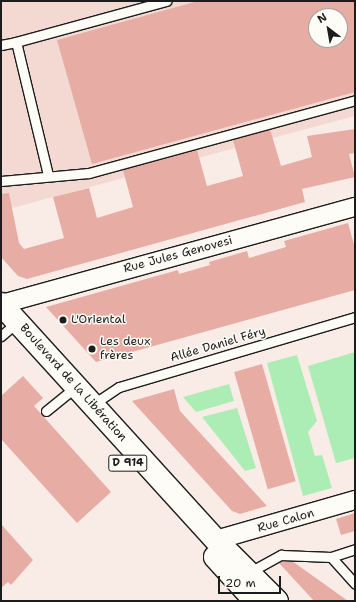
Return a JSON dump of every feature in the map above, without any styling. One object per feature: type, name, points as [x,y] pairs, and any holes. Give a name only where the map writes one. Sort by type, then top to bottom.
[{"type":"main road","name":"Boulevard de la Libération","points":[[5,320],[243,576],[277,601]]},
{"type":"main road","name":"Boulevard de la Libération","points":[[72,391],[92,405],[216,540],[243,576],[255,601]]},
{"type":"street","name":"Rue Jules Genovesi","points":[[5,320],[355,207]]},
{"type":"street","name":"Rue Calon","points":[[216,540],[355,500]]},
{"type":"lane","points":[[1,45],[166,1]]},
{"type":"lane","points":[[16,42],[48,175]]},
{"type":"lane","points":[[1,181],[48,175],[89,173],[355,100]]},
{"type":"lane","name":"Allée Daniel Féry","points":[[92,405],[119,387],[355,317]]},
{"type":"lane","points":[[46,411],[72,391]]},
{"type":"lane","points":[[243,576],[289,554],[332,557],[355,549]]},
{"type":"lane","points":[[332,557],[355,584]]},
{"type":"shaded area","points":[[1,1],[355,1],[355,116],[1,211]]},
{"type":"green space","points":[[355,352],[355,458],[336,463],[308,366]]},
{"type":"green space","points":[[297,355],[317,421],[308,432],[315,456],[322,455],[332,488],[303,496],[267,363]]},
{"type":"green space","points":[[229,384],[234,401],[196,412],[183,397]]},
{"type":"green space","points":[[237,408],[256,468],[245,471],[202,417]]},
{"type":"building","points":[[198,1],[355,1],[355,92],[92,164],[57,40]]},
{"type":"building","points":[[270,129],[281,166],[312,157],[307,136],[355,129],[355,153],[349,154],[355,177],[302,189],[305,202],[27,279],[18,276],[1,257],[1,194],[9,193],[19,243],[24,249],[64,238],[53,197],[89,188],[97,218],[133,207],[123,170],[197,150],[207,186],[243,176],[233,140]]},
{"type":"building","points":[[348,223],[355,248],[355,290],[96,362],[46,307],[178,270],[179,274],[210,265],[209,262],[247,251],[249,258],[286,247],[284,241]]},
{"type":"building","points":[[262,364],[296,481],[268,489],[234,372]]},
{"type":"building","points":[[23,376],[43,398],[34,406],[111,492],[77,523],[1,439],[1,396]]},
{"type":"building","points":[[174,389],[180,411],[267,506],[240,514],[232,511],[132,401]]},
{"type":"building","points":[[355,513],[355,531],[341,535],[336,519]]},
{"type":"building","points":[[1,524],[33,560],[11,585],[8,582],[1,588]]},
{"type":"building","points":[[282,561],[292,561],[348,601],[314,601],[279,563]]},
{"type":"place","name":"L'Oriental","points":[[63,320]]},
{"type":"place","name":"Les deux frères","points":[[92,349]]}]
